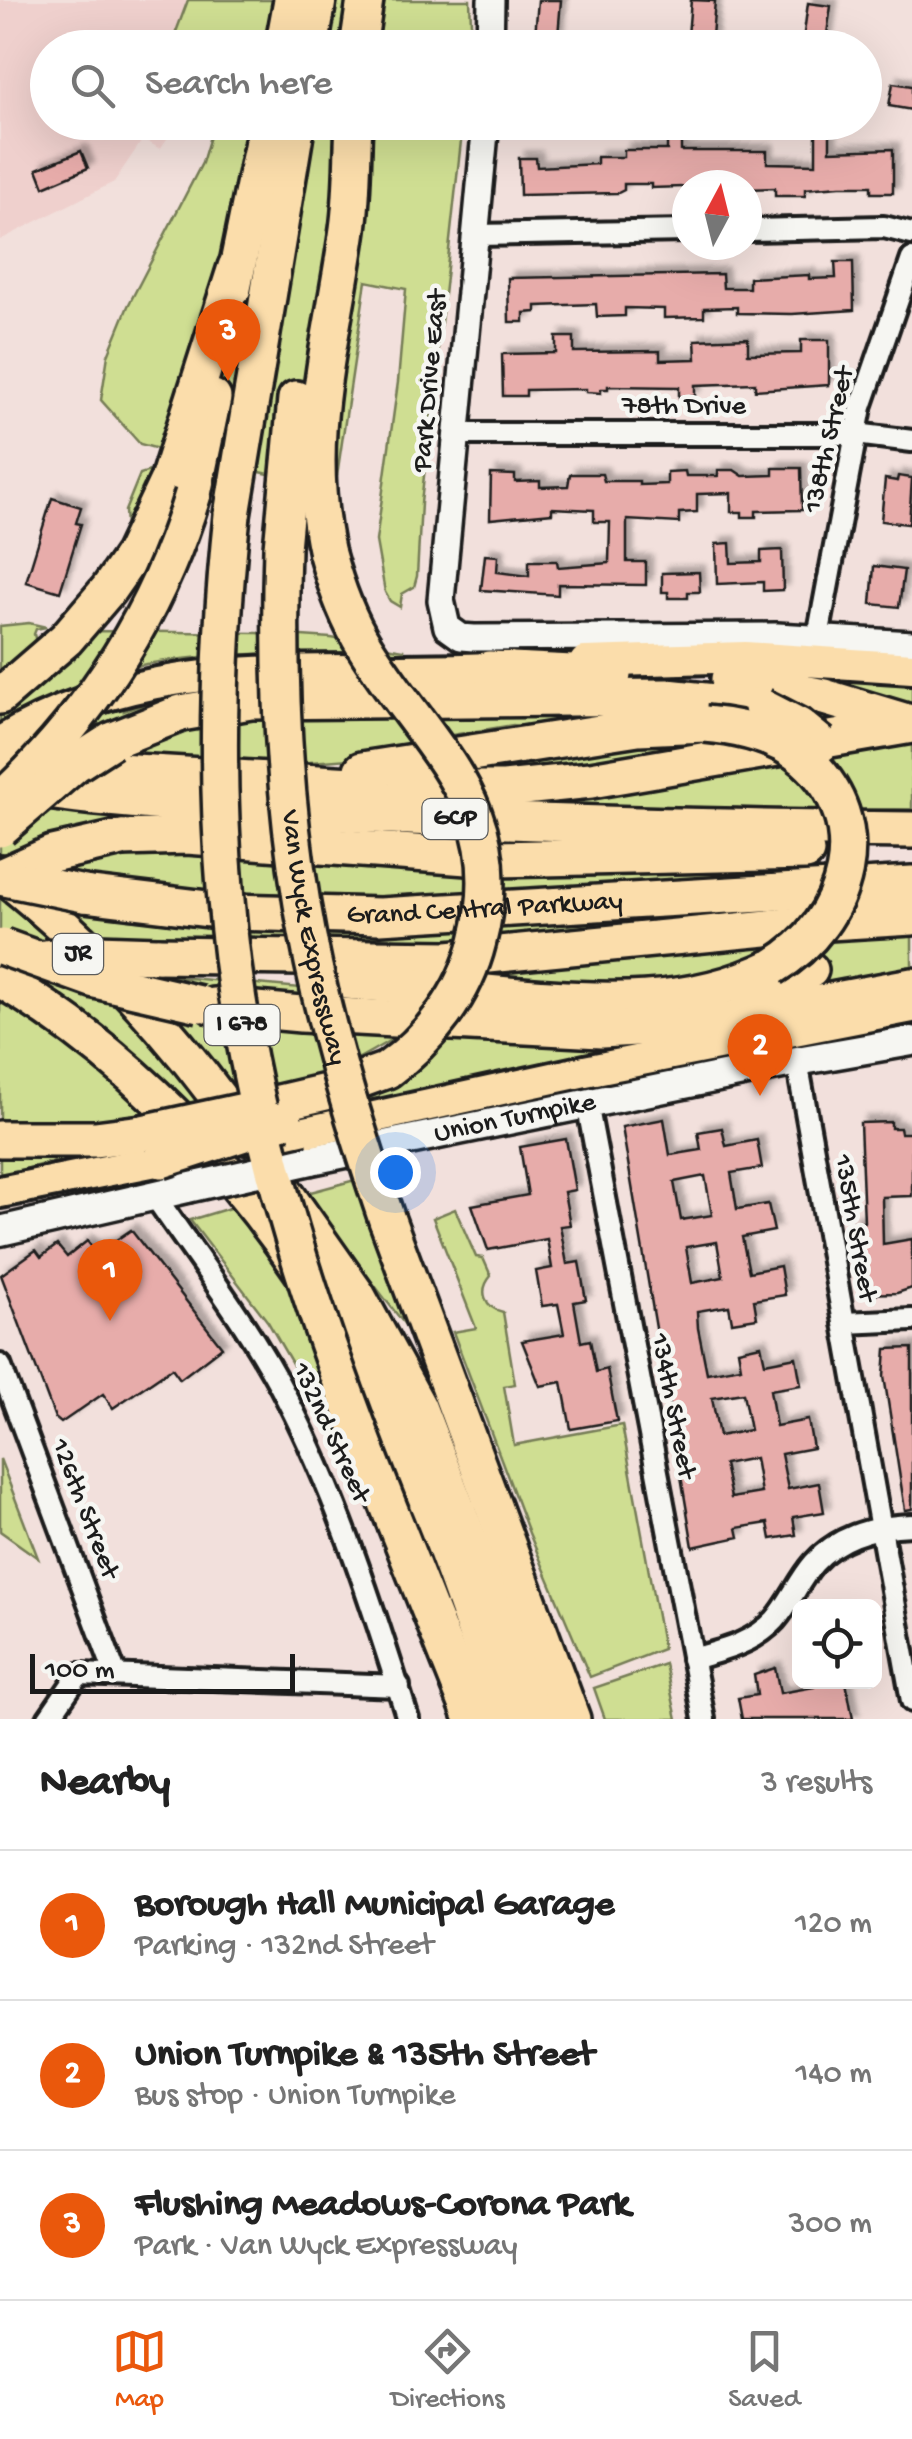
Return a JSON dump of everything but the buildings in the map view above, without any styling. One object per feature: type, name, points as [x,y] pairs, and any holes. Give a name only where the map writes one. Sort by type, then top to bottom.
[{"type":"highway","points":[[286,30],[292,0]]},
{"type":"highway","points":[[313,30],[318,0]]},
{"type":"highway","points":[[361,30],[365,0]]},
{"type":"highway","points":[[0,802],[35,769],[107,679],[152,601],[174,550],[180,487],[236,267],[263,140]]},
{"type":"highway","name":"I 678","points":[[294,140],[232,515],[220,652],[218,750],[226,900],[239,1005],[271,1161],[301,1268],[472,1719]]},
{"type":"highway","name":"Van Wyck Expressway","points":[[341,140],[297,398],[282,548],[282,710],[302,904],[346,1092],[388,1220],[572,1719]]},
{"type":"highway","points":[[0,1139],[84,1140],[152,1147],[277,1121],[326,1092],[387,1070],[417,1046],[434,1027],[471,965],[485,904],[484,850],[474,814],[460,781],[364,645],[347,612],[327,554],[318,512],[315,448],[349,225],[353,140]]},
{"type":"highway","points":[[0,696],[66,639],[108,590],[180,487]]},
{"type":"highway","points":[[489,669],[718,678],[847,703],[912,724]]},
{"type":"highway","points":[[0,829],[75,764],[111,741],[181,713],[251,701],[668,697],[762,707],[798,726],[835,758],[854,790],[864,822],[866,870],[858,902],[836,945],[810,970],[778,990],[739,1005],[632,1028]]},
{"type":"highway","points":[[156,955],[262,974],[614,1002],[669,998],[720,989],[774,967],[803,948],[830,913],[845,870],[844,829],[826,784],[803,758],[760,734],[704,724],[660,724],[383,768],[252,779]]},
{"type":"highway","points":[[5,745],[101,770],[450,790],[533,788],[912,724]]},
{"type":"highway","points":[[0,785],[70,728]]},
{"type":"highway","name":"GCP","points":[[0,785],[108,799],[453,820],[912,830]]},
{"type":"highway","points":[[538,1719],[430,1433],[357,1295],[183,1051],[104,964],[0,876],[52,854],[122,838],[186,836],[541,860],[912,849]]},
{"type":"highway","name":"Grand Central Parkway","points":[[0,876],[84,894],[233,912],[380,916],[912,884]]},
{"type":"highway","points":[[156,955],[448,959],[912,917]]},
{"type":"highway","name":"JR","points":[[1,960],[74,954],[156,955]]},
{"type":"highway","points":[[1,960],[200,1004],[264,1012],[512,1026],[632,1028],[706,1024],[912,986]]},
{"type":"highway","points":[[1,960],[176,1115],[224,1167],[310,1284],[406,1452],[506,1719]]},
{"type":"main road","points":[[5,745],[61,710],[108,694],[192,676],[238,671],[489,669],[728,656],[912,668]]},
{"type":"main road","name":"Union Turnpike","points":[[277,1121],[584,1071],[912,1007]]},
{"type":"main road","name":"Union Turnpike","points":[[0,1230],[311,1160],[912,1041]]},
{"type":"main road","points":[[0,1192],[152,1147]]},
{"type":"street","points":[[490,30],[491,0]]},
{"type":"street","name":"Park Drive East","points":[[484,140],[441,600],[447,628],[461,637],[818,637]]},
{"type":"street","points":[[762,230],[884,227],[912,234]]},
{"type":"street","points":[[475,235],[672,231]]},
{"type":"street","name":"138th Street","points":[[818,637],[861,407],[912,259]]},
{"type":"street","name":"78th Drive","points":[[456,434],[856,434],[912,441]]},
{"type":"street","points":[[818,637],[912,644]]},
{"type":"street","name":"135th Street","points":[[797,1061],[912,1700]]},
{"type":"street","name":"134th Street","points":[[587,1103],[704,1719]]},
{"type":"street","name":"132nd Street","points":[[154,1195],[259,1350],[286,1398],[338,1509],[408,1719]]},
{"type":"street","points":[[844,1323],[912,1320]]},
{"type":"street","name":"126th Street","points":[[0,1366],[114,1673]]},
{"type":"street","points":[[692,1658],[727,1650],[773,1622],[815,1562],[850,1537],[880,1526],[912,1525]]},
{"type":"street","points":[[48,1719],[80,1674],[398,1686]]},
{"type":"shaded area","points":[[0,0],[193,0],[182,30],[30,30],[30,140],[142,140],[114,182],[0,240]]},
{"type":"shaded area","points":[[145,140],[166,140],[160,149]]},
{"type":"green space","points":[[188,0],[470,0],[471,30],[177,30]]},
{"type":"green space","points":[[209,140],[461,140],[421,503],[417,576],[414,587],[402,594],[400,607],[385,592],[376,541],[398,382],[406,289],[366,281],[335,489],[163,450],[133,529],[126,526],[125,511],[140,474],[153,470],[158,449],[140,444],[101,400],[108,355],[128,306],[202,163]]},
{"type":"green space","points":[[29,623],[46,627],[36,629],[37,646],[89,631],[257,633],[331,638],[404,650],[403,654],[239,655],[141,665],[133,667],[124,711],[148,703],[150,713],[674,709],[527,727],[513,725],[440,737],[376,757],[258,766],[104,793],[111,823],[170,849],[815,864],[815,873],[513,894],[317,901],[122,886],[128,919],[278,933],[385,935],[776,909],[485,944],[132,939],[139,979],[204,1105],[191,1111],[118,1086],[154,1122],[0,1128],[0,626]]},
{"type":"green space","points":[[805,670],[912,682],[912,716],[569,774],[432,771],[802,678]]},
{"type":"green space","points":[[912,737],[912,809],[784,811],[479,802]]},
{"type":"green space","points":[[912,928],[912,979],[835,989],[664,990],[489,982],[490,970]]},
{"type":"green space","points":[[144,974],[457,1002],[453,1012],[198,995]]},
{"type":"green space","points":[[168,1009],[602,1047],[605,1053],[344,1110],[389,1089],[426,1060],[394,1038],[321,1077],[243,1102]]},
{"type":"green space","points":[[98,1149],[0,1176],[0,1150]]},
{"type":"green space","points":[[355,1180],[409,1330],[308,1199],[307,1193]]},
{"type":"green space","points":[[233,1207],[346,1369],[377,1429],[337,1441],[268,1322],[190,1220]]},
{"type":"green space","points":[[455,1209],[476,1257],[483,1258],[491,1276],[485,1298],[503,1312],[515,1384],[504,1386],[514,1445],[622,1425],[663,1649],[590,1677],[529,1533],[453,1332],[476,1328],[433,1218]]},
{"type":"green space","points":[[0,1459],[38,1558],[0,1531]]},
{"type":"green space","points":[[665,1664],[677,1719],[605,1719],[594,1688]]},
{"type":"place","name":"Flushing Meadows-Corona Park","points":[[228,381]]},
{"type":"place","name":"Union Turnpike & 135th Street","points":[[760,1096]]},
{"type":"place","name":"Borough Hall Municipal Garage","points":[[110,1321]]}]
